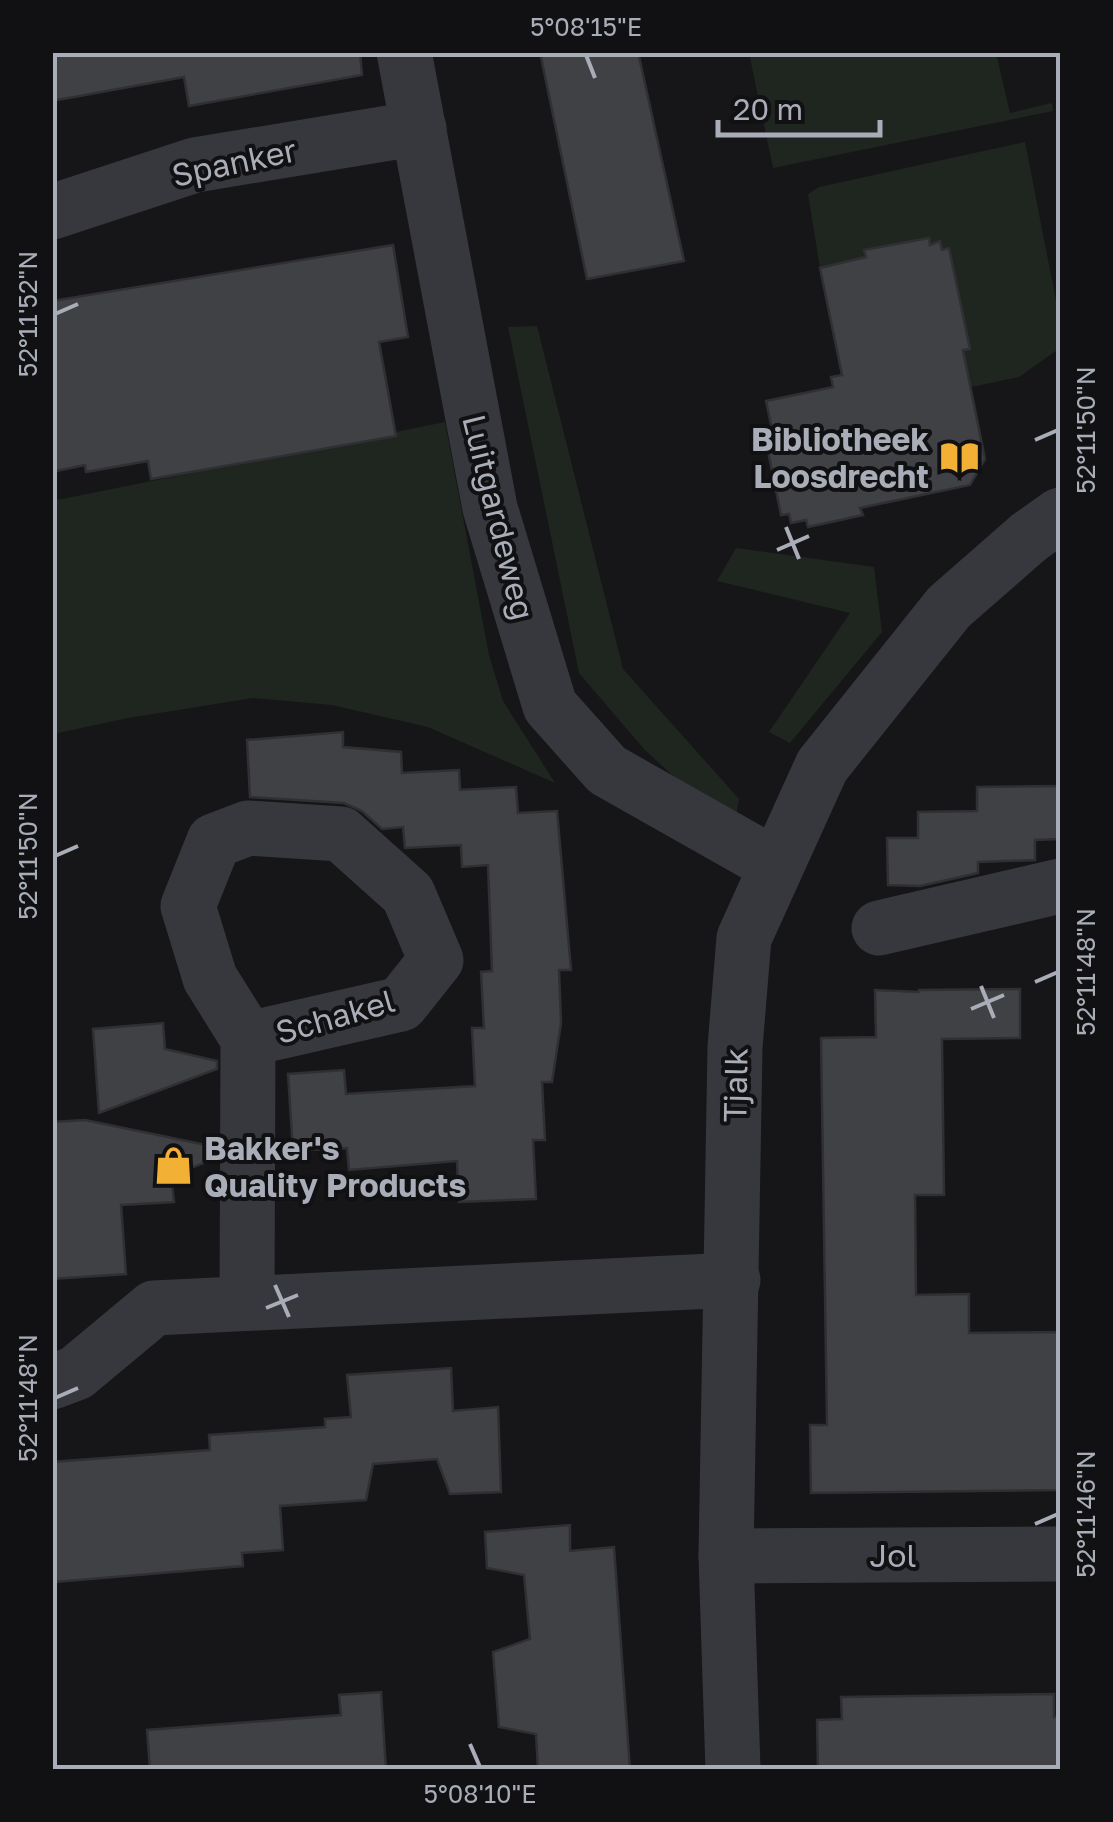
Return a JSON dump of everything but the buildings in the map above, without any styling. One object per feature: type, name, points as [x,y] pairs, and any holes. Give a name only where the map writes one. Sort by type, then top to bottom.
[{"type":"street","name":"Luitgardeweg","points":[[404,52],[490,508],[550,706],[607,770],[775,865]]},
{"type":"street","name":"Spanker","points":[[52,212],[194,165],[419,128]]},
{"type":"street","name":"Tjalk","points":[[733,1770],[726,1556],[735,1048],[744,938],[822,766],[950,607],[1060,515]]},
{"type":"street","name":"Schakel","points":[[246,1302],[248,1040],[210,978],[188,906],[214,841],[248,828],[341,834],[408,894],[436,960],[401,1004],[248,1040]]},
{"type":"street","points":[[879,928],[1060,886]]},
{"type":"street","points":[[52,1382],[76,1373],[154,1308],[733,1280]]},
{"type":"street","name":"Jol","points":[[726,1556],[1060,1554]]},
{"type":"shaded area","points":[[749,53],[996,53],[1010,113],[1052,103],[1053,111],[773,168]]},
{"type":"shaded area","points":[[1025,142],[1060,321],[1060,348],[1019,377],[971,387],[963,350],[970,348],[966,327],[959,327],[956,313],[963,311],[958,288],[951,289],[946,265],[953,263],[950,248],[942,250],[940,242],[930,245],[928,238],[865,251],[866,257],[820,268],[808,194],[819,187]]},
{"type":"shaded area","points":[[537,326],[623,669],[739,799],[733,832],[644,749],[579,673],[508,327]]},
{"type":"shaded area","points":[[445,422],[489,655],[503,701],[555,783],[428,727],[332,705],[253,698],[53,734],[52,501]]},
{"type":"shaded area","points":[[736,548],[874,567],[882,632],[790,743],[769,732],[850,613],[717,581]]},
{"type":"place","name":"Bibliotheek Loosdrecht","points":[[959,457]]},
{"type":"place","name":"Bakker's Quality Products","points":[[174,1166]]}]
